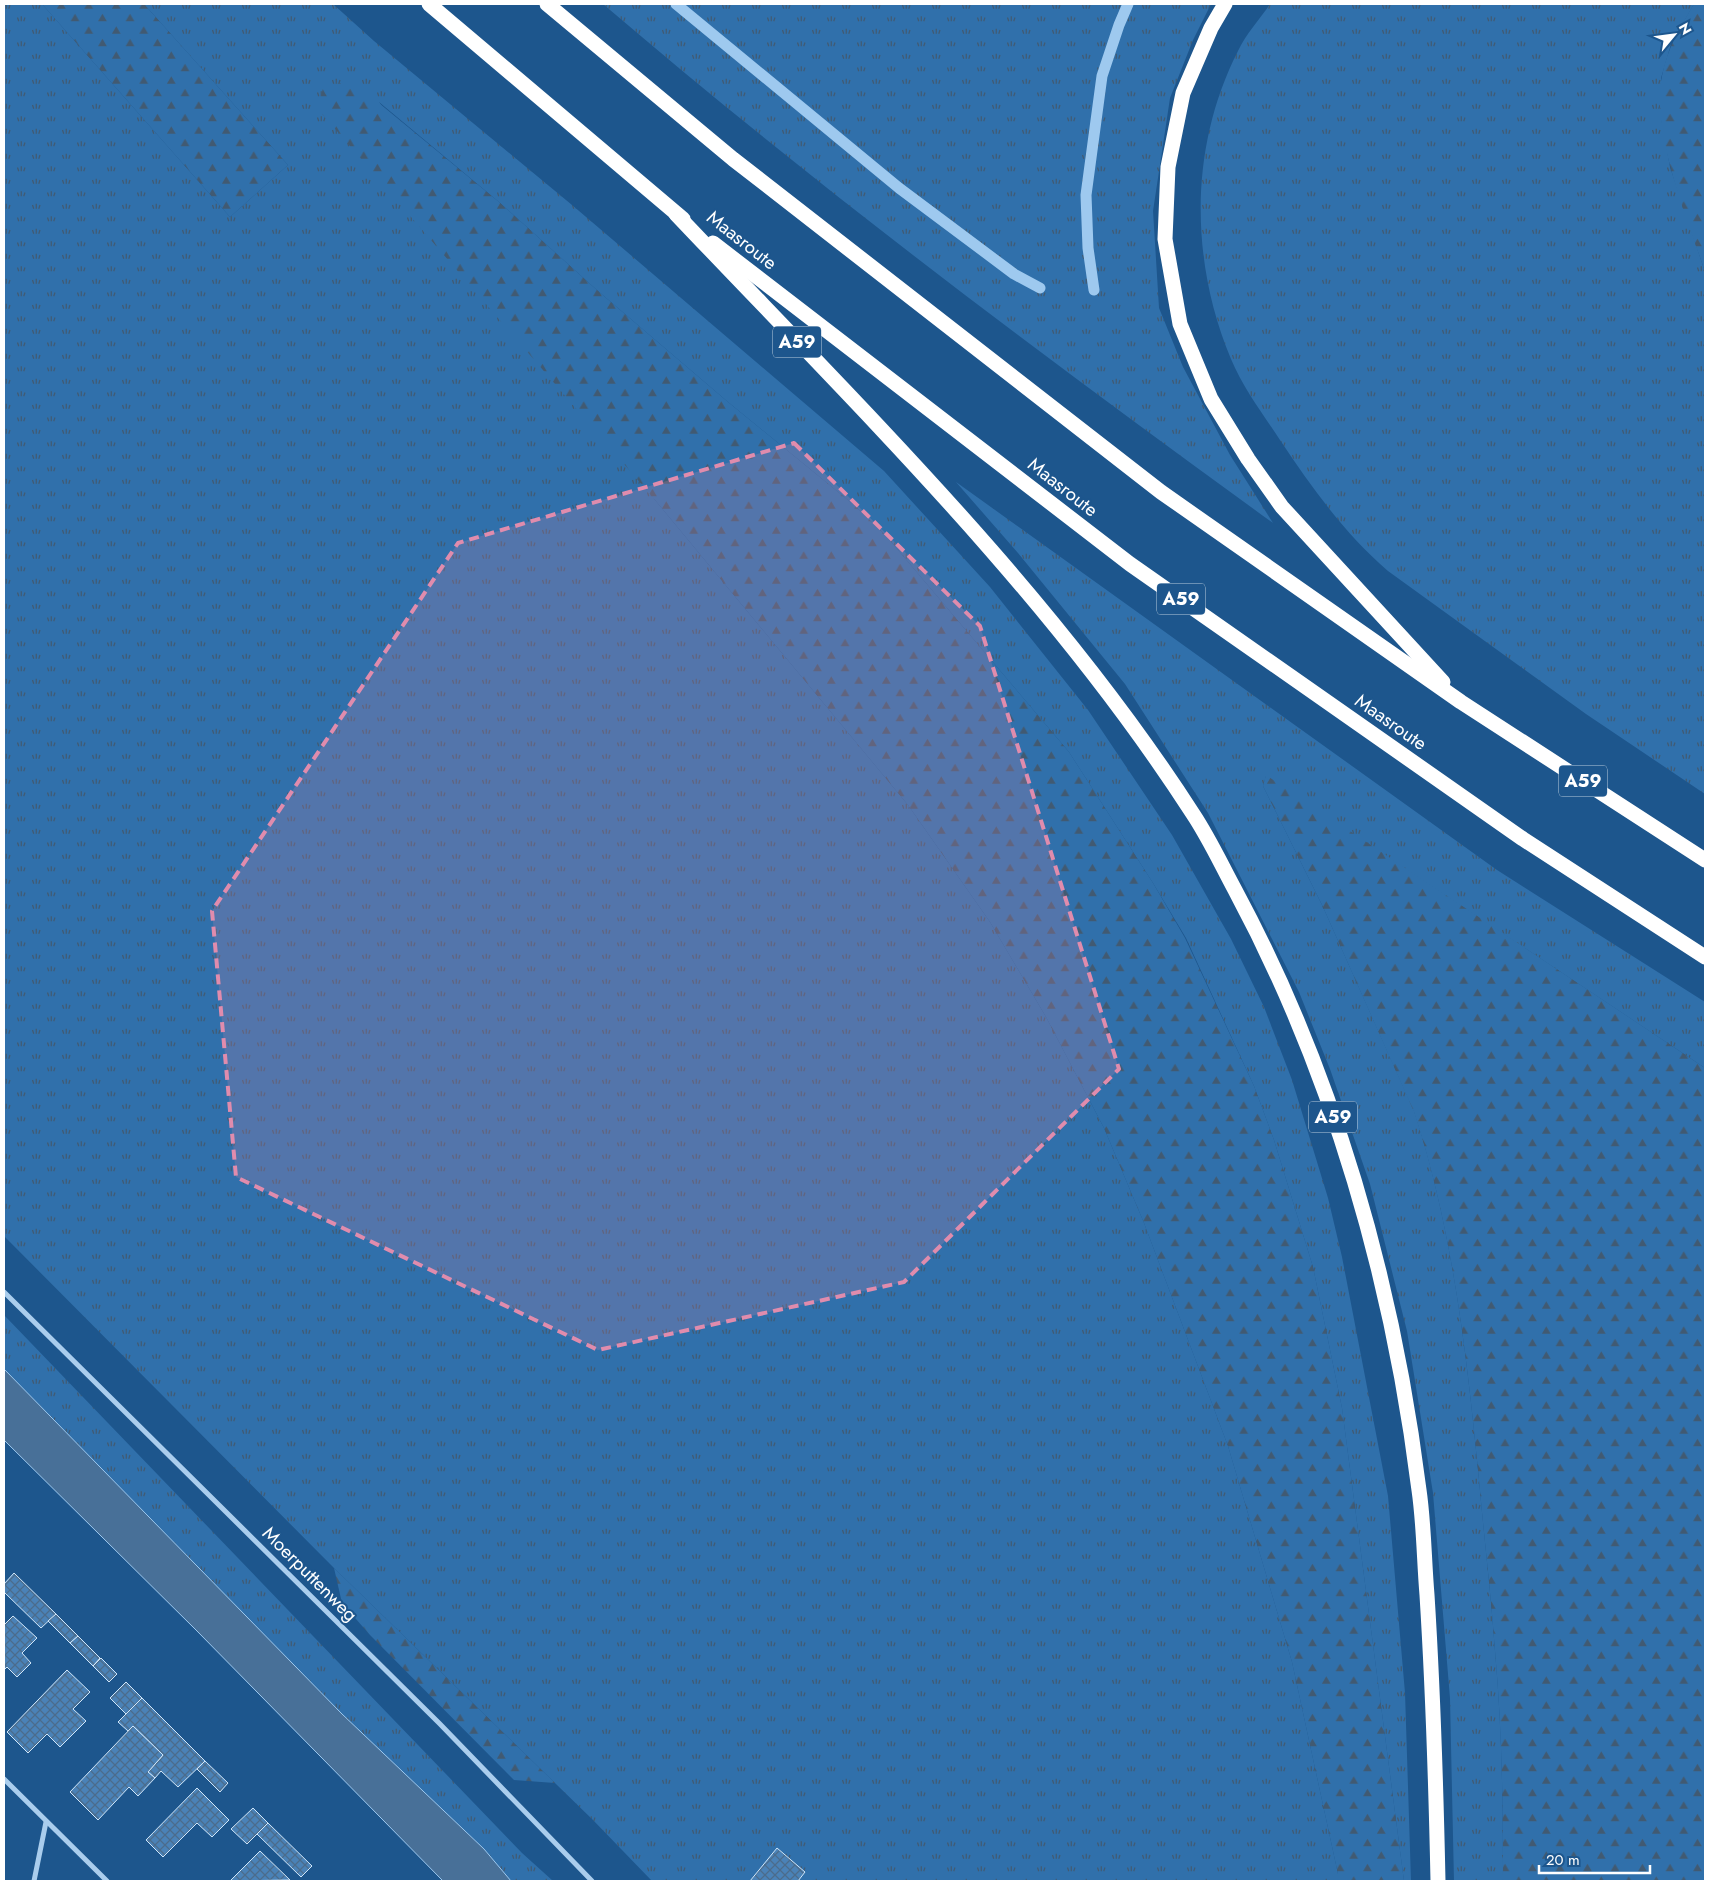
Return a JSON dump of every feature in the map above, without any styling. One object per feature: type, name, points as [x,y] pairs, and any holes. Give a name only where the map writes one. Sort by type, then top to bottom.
[{"type":"highway","name":"Maasroute","points":[[429,4],[676,214],[1130,564],[1522,839],[1705,958]]},
{"type":"highway","name":"A59","points":[[547,4],[733,160],[1161,492],[1461,702],[1705,860]]},
{"type":"highway","name":"A59","points":[[1225,4],[1211,28],[1182,92],[1168,167],[1164,239],[1180,324],[1211,399],[1248,459],[1282,507],[1461,702]]},
{"type":"highway","name":"A59","points":[[676,214],[918,470],[1000,561],[1110,694],[1196,817],[1253,923],[1272,964],[1319,1074],[1356,1190],[1394,1332],[1420,1492],[1434,1695],[1438,1881]]},
{"type":"street","name":"Moerputtenweg","points":[[4,1292],[439,1723],[592,1881]]},
{"type":"street","points":[[4,1779],[108,1881]]},
{"type":"street","points":[[34,1881],[46,1822]]},
{"type":"highlighted area","points":[[794,443],[980,626],[1119,1069],[904,1282],[598,1350],[236,1177],[212,911],[458,543]]},
{"type":"green space","points":[[4,4],[42,4],[230,217],[288,165],[144,4],[333,4],[374,41],[572,205],[884,471],[990,587],[1088,710],[1172,835],[1231,939],[1264,1007],[1292,1080],[1328,1198],[1342,1257],[1388,1496],[1405,1693],[1411,1881],[1404,1881],[1342,1408],[1313,1267],[1274,1140],[1254,1086],[1186,938],[1069,752],[887,537],[854,505],[728,402],[598,291],[499,202],[379,102],[655,500],[908,805],[990,922],[1046,1017],[1104,1128],[1144,1223],[1228,1446],[1292,1662],[1338,1881],[652,1881],[593,1820],[334,1568],[4,1236]]},
{"type":"green space","points":[[42,4],[144,4],[288,165],[230,217]]},
{"type":"green space","points":[[603,4],[1211,4],[1193,40],[1170,98],[1153,211],[1159,308],[1183,367],[1230,455],[1273,523],[1102,398],[849,205]]},
{"type":"green space","points":[[1270,4],[1694,4],[1671,44],[1661,78],[1661,118],[1670,167],[1705,272],[1705,794],[1586,714],[1388,571],[1372,557],[1343,526],[1317,493],[1260,411],[1241,380],[1231,359],[1218,322],[1208,283],[1202,244],[1201,204],[1203,165],[1210,126],[1222,88],[1241,45]]},
{"type":"green space","points":[[1694,4],[1705,4],[1705,272],[1681,201],[1666,148],[1661,122],[1660,98],[1662,76],[1667,57],[1679,30]]},
{"type":"green space","points":[[351,80],[499,202],[598,291],[728,402],[854,505],[887,537],[1069,752],[1153,883],[1185,938],[1254,1086],[1274,1140],[1313,1267],[1342,1408],[1404,1881],[1338,1881],[1292,1662],[1228,1446],[1144,1223],[1104,1128],[1046,1017],[990,922],[908,805],[655,500],[318,109],[323,88]]},
{"type":"green space","points":[[956,482],[1497,870],[1705,1002],[1705,1068],[1266,776],[1263,786],[1323,907],[1414,1111],[1439,1202],[1449,1248],[1463,1341],[1492,1608],[1501,1737],[1503,1881],[1454,1881],[1450,1698],[1433,1493],[1407,1331],[1370,1184],[1330,1069],[1299,992],[1208,813],[1125,684],[1018,553]]},
{"type":"green space","points":[[1266,775],[1705,1068],[1705,1881],[1503,1881],[1501,1737],[1492,1608],[1463,1341],[1449,1248],[1439,1202],[1414,1112],[1323,907],[1263,786]]},
{"type":"green space","points":[[4,1315],[522,1853],[553,1881],[511,1881],[484,1849],[342,1714],[4,1369]]},
{"type":"green space","points":[[334,1568],[555,1783],[514,1780],[370,1635],[342,1603]]},
{"type":"shaded area","points":[[4,1369],[342,1714],[484,1849],[511,1881],[443,1881],[196,1630],[4,1440]]},
{"type":"building","points":[[14,1573],[56,1614],[41,1628],[4,1592],[4,1584]]},
{"type":"building","points":[[56,1614],[78,1636],[70,1643],[48,1621]]},
{"type":"building","points":[[13,1616],[37,1638],[22,1653],[31,1663],[17,1677],[7,1667],[4,1670],[4,1625]]},
{"type":"building","points":[[78,1636],[100,1658],[93,1666],[70,1643]]},
{"type":"building","points":[[101,1658],[117,1674],[109,1682],[93,1666]]},
{"type":"building","points":[[67,1670],[90,1692],[73,1709],[86,1721],[60,1747],[47,1734],[28,1753],[7,1732]]},
{"type":"building","points":[[126,1682],[142,1698],[126,1714],[110,1698]]},
{"type":"building","points":[[142,1698],[205,1761],[178,1787],[161,1771],[155,1778],[148,1772],[163,1755],[133,1726],[128,1731],[118,1722]]},
{"type":"building","points":[[133,1726],[163,1755],[148,1772],[155,1778],[138,1796],[129,1787],[98,1820],[70,1792]]},
{"type":"building","points":[[205,1761],[228,1783],[220,1792],[197,1769]]},
{"type":"building","points":[[197,1788],[229,1820],[212,1837],[197,1823],[163,1857],[146,1840]]},
{"type":"building","points":[[253,1808],[268,1823],[247,1844],[231,1829]]},
{"type":"building","points":[[268,1823],[312,1866],[301,1877],[257,1834]]},
{"type":"building","points":[[777,1848],[805,1872],[798,1881],[750,1881]]},
{"type":"building","points":[[260,1851],[290,1880],[230,1881]]},
{"type":"waterway","points":[[676,4],[899,188],[1014,274],[1040,288]]},
{"type":"waterway","points":[[1094,290],[1088,248],[1086,195],[1102,76],[1128,4]]}]
